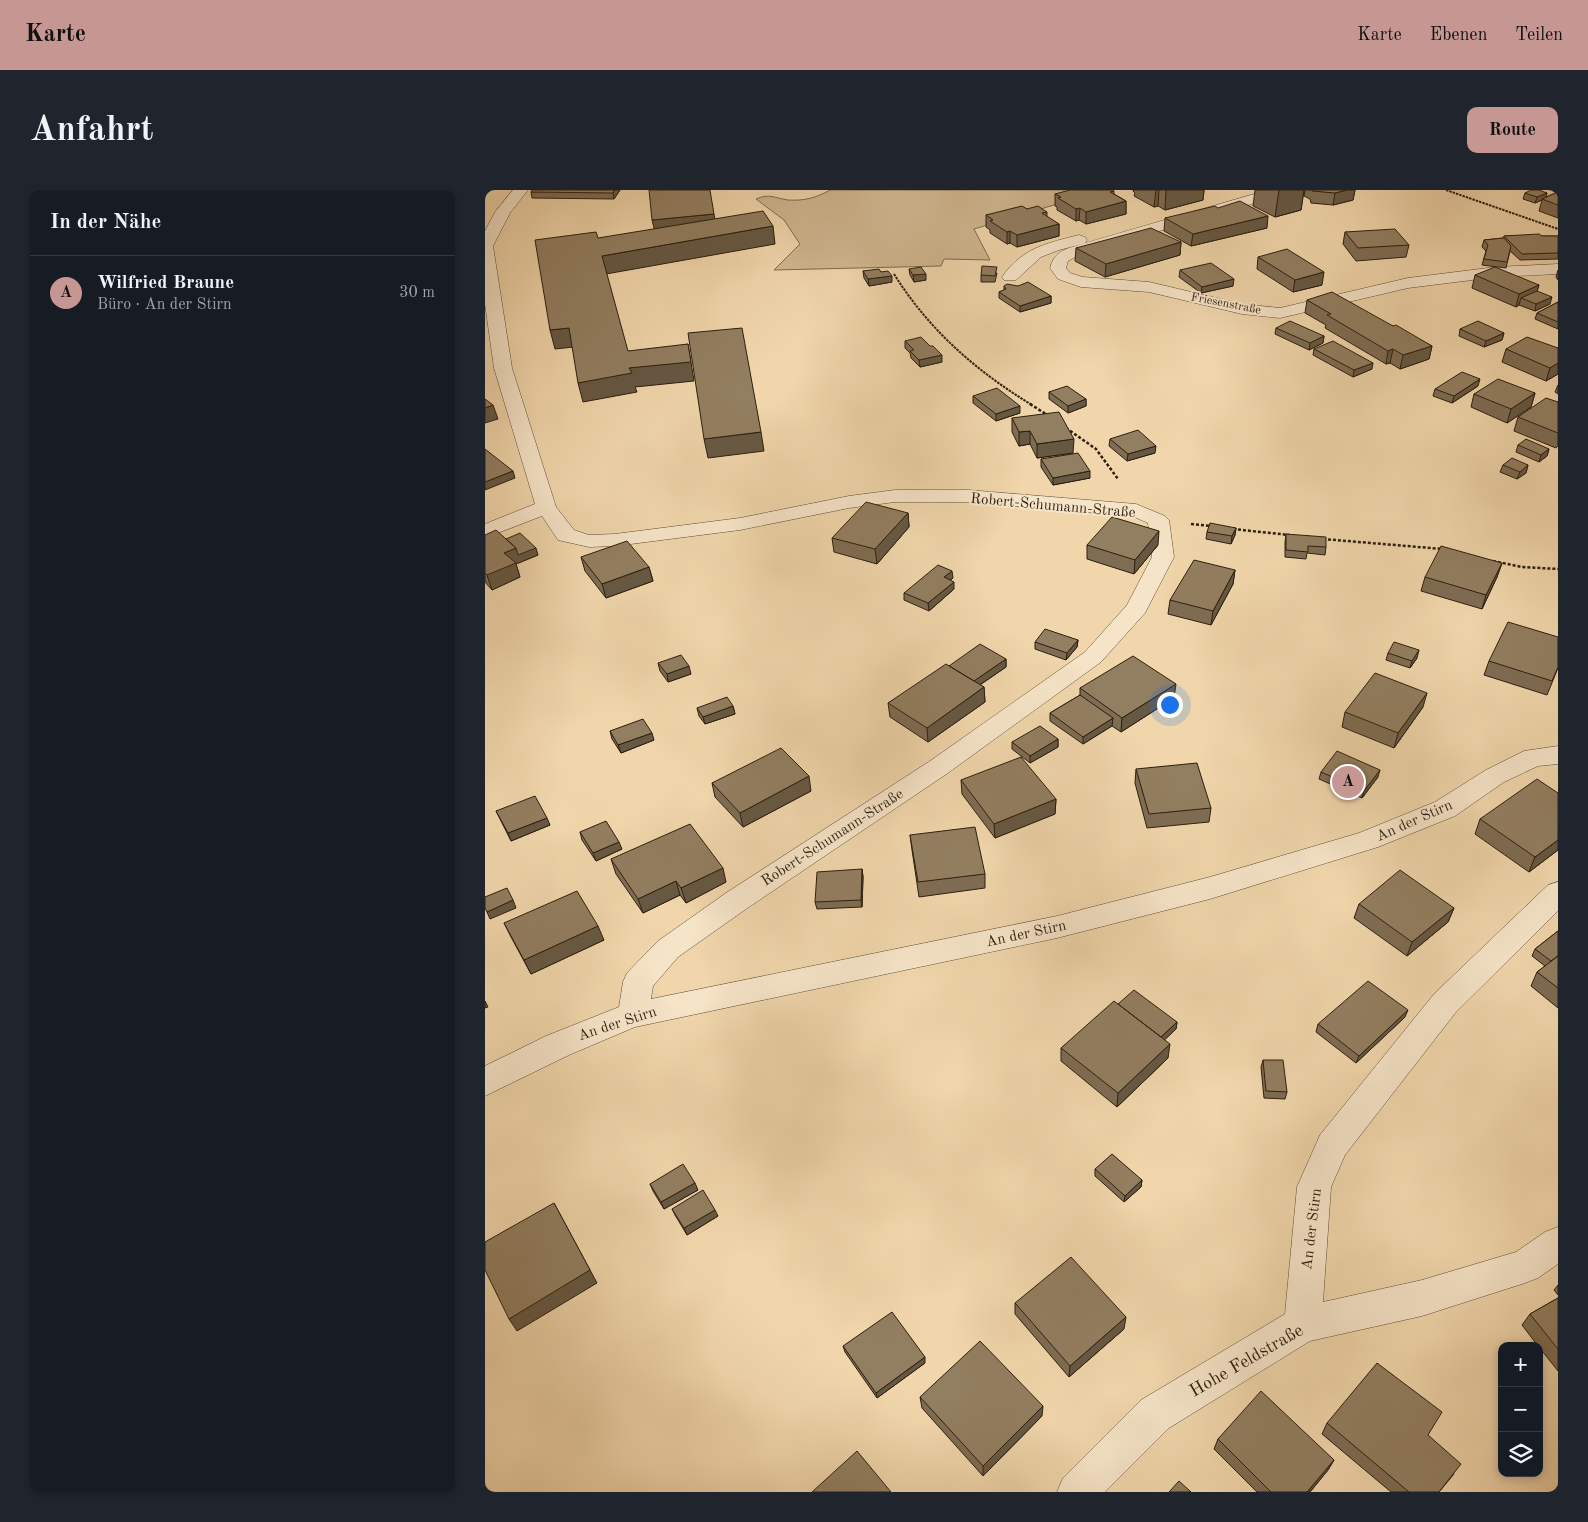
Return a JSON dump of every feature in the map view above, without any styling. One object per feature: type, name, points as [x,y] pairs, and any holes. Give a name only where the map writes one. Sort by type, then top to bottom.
[{"type":"street","name":"Robert-Schumann-Straße","points":[[521,190],[503,212],[485,246],[503,368],[546,507],[566,534],[589,541],[615,540],[741,524],[849,502],[895,496],[968,496],[1137,510],[1158,520],[1163,557],[1137,608],[1093,657],[939,768],[735,901],[668,949],[638,982],[633,1015]]},
{"type":"street","name":"Friesenstraße","points":[[1284,190],[1075,251],[1060,259],[1058,268],[1064,276],[1081,282],[1149,287],[1242,309],[1280,313],[1408,283],[1496,272],[1558,269]]},
{"type":"street","name":"Friesenstraße","points":[[1010,277],[1019,271],[1028,258],[1039,251],[1127,226],[1137,225],[1148,230]]},
{"type":"street","points":[[485,532],[546,507]]},
{"type":"street","name":"An der Stirn","points":[[485,1082],[538,1053],[584,1032],[633,1015],[1057,927],[1210,888],[1368,840],[1445,809],[1495,776],[1533,757],[1558,754]]},
{"type":"street","name":"An der Stirn","points":[[1303,1324],[1307,1255],[1314,1187],[1332,1146],[1445,1003],[1558,893]]},
{"type":"street","name":"Hohe Feldstraße","points":[[1077,1492],[1155,1414],[1303,1324],[1422,1298],[1525,1266],[1558,1244]]},
{"type":"path","points":[[1446,190],[1558,229]]},
{"type":"path","points":[[894,274],[907,297],[940,335],[987,376],[1049,416]]},
{"type":"path","points":[[1065,427],[1096,449],[1115,474],[1137,510]]},
{"type":"path","points":[[1158,520],[1216,527]]},
{"type":"path","points":[[1226,528],[1294,536]]},
{"type":"path","points":[[1323,539],[1434,547],[1451,551]]},
{"type":"path","points":[[1487,559],[1522,567],[1558,569]]},
{"type":"shaded area","points":[[830,190],[1104,190],[974,229],[990,260],[944,259],[941,266],[774,270],[800,244],[784,220],[756,199],[769,196],[799,200],[815,197]]},
{"type":"building","points":[[532,190],[614,190],[613,193],[531,192]]},
{"type":"building","points":[[649,190],[710,190],[714,214],[652,220]]},
{"type":"building","points":[[1070,190],[1113,190],[1110,192],[1126,201],[1086,212],[1080,208],[1076,209],[1058,198],[1061,197],[1055,194]]},
{"type":"building","points":[[1312,190],[1347,190],[1335,193]]},
{"type":"building","points":[[1531,190],[1547,193],[1537,197],[1525,193]]},
{"type":"building","points":[[1558,192],[1558,205],[1542,199]]},
{"type":"building","points":[[1240,201],[1268,216],[1193,234],[1165,218],[1215,206],[1218,208]]},
{"type":"building","points":[[1022,206],[1027,209],[1038,206],[1047,212],[1042,213],[1059,224],[1017,235],[1010,231],[1007,232],[990,221],[993,220],[986,215]]},
{"type":"building","points":[[763,211],[773,226],[602,256],[628,351],[688,344],[691,362],[629,368],[632,373],[578,383],[569,328],[550,330],[535,240],[596,232],[598,238]]},
{"type":"building","points":[[1151,228],[1181,242],[1106,264],[1076,248]]},
{"type":"building","points":[[1395,229],[1409,245],[1358,248],[1345,232]]},
{"type":"building","points":[[1539,234],[1542,236],[1558,236],[1558,253],[1522,254],[1504,236]]},
{"type":"building","points":[[1504,238],[1511,246],[1507,262],[1484,259],[1488,245],[1484,240]]},
{"type":"building","points":[[1287,249],[1324,272],[1295,280],[1258,257]]},
{"type":"building","points":[[1211,263],[1234,279],[1202,287],[1180,270]]},
{"type":"building","points":[[982,266],[997,267],[995,276],[981,275]]},
{"type":"building","points":[[921,267],[926,274],[913,275],[909,269]]},
{"type":"building","points":[[1495,267],[1539,285],[1519,294],[1475,275]]},
{"type":"building","points":[[879,269],[881,272],[888,271],[892,276],[868,279],[863,271]]},
{"type":"building","points":[[1028,282],[1051,296],[1020,306],[999,292],[1006,289],[1004,286],[1007,284],[1018,286]]},
{"type":"building","points":[[1537,291],[1552,297],[1536,304],[1521,298]]},
{"type":"building","points":[[1332,292],[1432,346],[1403,355],[1393,349],[1388,351],[1327,315],[1331,314],[1307,300]]},
{"type":"building","points":[[1558,302],[1558,322],[1537,313]]},
{"type":"building","points":[[1290,321],[1324,336],[1310,343],[1276,328]]},
{"type":"building","points":[[1478,321],[1504,333],[1486,341],[1460,329]]},
{"type":"building","points":[[742,328],[761,432],[704,439],[688,333]]},
{"type":"building","points":[[921,337],[942,355],[919,360],[910,351],[914,350],[905,341]]},
{"type":"building","points":[[1527,337],[1558,348],[1558,363],[1550,368],[1506,349]]},
{"type":"building","points":[[1333,341],[1373,363],[1354,370],[1314,349]]},
{"type":"building","points":[[1462,372],[1480,379],[1454,396],[1435,389]]},
{"type":"building","points":[[1498,379],[1535,393],[1511,409],[1474,394]]},
{"type":"building","points":[[1067,386],[1086,399],[1068,406],[1049,392]]},
{"type":"building","points":[[997,388],[1020,406],[996,414],[973,396]]},
{"type":"building","points":[[1546,398],[1558,402],[1558,433],[1518,417]]},
{"type":"building","points":[[485,399],[493,405],[485,408]]},
{"type":"building","points":[[1059,412],[1074,439],[1037,444],[1030,431],[1019,432],[1012,418]]},
{"type":"building","points":[[1138,430],[1156,446],[1128,454],[1110,439]]},
{"type":"building","points":[[1526,439],[1549,449],[1541,455],[1518,445]]},
{"type":"building","points":[[485,449],[513,471],[485,482]]},
{"type":"building","points":[[1078,453],[1090,471],[1053,478],[1041,459]]},
{"type":"building","points":[[1512,458],[1528,465],[1520,472],[1503,465]]},
{"type":"building","points":[[866,502],[908,513],[875,549],[832,538]]},
{"type":"building","points":[[1112,517],[1159,531],[1135,560],[1087,545]]},
{"type":"building","points":[[1210,523],[1236,528],[1232,536],[1207,532]]},
{"type":"building","points":[[496,530],[516,548],[504,553],[516,563],[487,575],[485,573],[485,535]]},
{"type":"building","points":[[520,533],[536,548],[518,555],[516,548],[506,539]]},
{"type":"building","points":[[1286,534],[1326,537],[1326,547],[1308,546],[1308,552],[1286,550]]},
{"type":"building","points":[[627,541],[649,567],[602,584],[581,557]]},
{"type":"building","points":[[1441,546],[1502,563],[1486,595],[1425,577]]},
{"type":"building","points":[[1194,560],[1235,570],[1213,611],[1170,600]]},
{"type":"building","points":[[938,565],[952,571],[944,577],[954,582],[928,603],[904,593]]},
{"type":"building","points":[[1508,622],[1558,637],[1558,667],[1552,681],[1489,661]]},
{"type":"building","points":[[1045,629],[1078,640],[1067,653],[1035,642]]},
{"type":"building","points":[[1394,642],[1419,650],[1412,661],[1388,653]]},
{"type":"building","points":[[980,644],[1006,659],[974,681],[949,666]]},
{"type":"building","points":[[681,655],[689,666],[667,674],[658,663]]},
{"type":"building","points":[[1133,656],[1176,684],[1122,718],[1080,688]]},
{"type":"building","points":[[946,664],[984,687],[927,728],[888,703]]},
{"type":"building","points":[[1375,673],[1427,693],[1398,733],[1345,712]]},
{"type":"building","points":[[1080,695],[1113,718],[1083,737],[1050,713]]},
{"type":"building","points":[[727,697],[733,706],[703,717],[697,708]]},
{"type":"building","points":[[643,719],[652,733],[618,745],[610,731]]},
{"type":"building","points":[[1040,726],[1058,739],[1030,756],[1012,742]]},
{"type":"building","points":[[781,748],[809,776],[740,813],[712,783]]},
{"type":"building","points":[[1337,751],[1380,770],[1364,791],[1321,772]]},
{"type":"building","points":[[1021,757],[1056,799],[994,824],[961,780]]},
{"type":"building","points":[[1197,763],[1211,808],[1149,814],[1136,769]]},
{"type":"building","points":[[1537,779],[1558,793],[1558,840],[1535,857],[1480,819]]},
{"type":"building","points":[[535,796],[547,818],[508,833],[496,811]]},
{"type":"building","points":[[606,821],[619,842],[593,853],[580,832]]},
{"type":"building","points":[[690,824],[723,868],[681,888],[676,881],[638,899],[611,859]]},
{"type":"building","points":[[975,827],[985,874],[918,882],[910,835]]},
{"type":"building","points":[[862,869],[861,900],[815,902],[817,872]]},
{"type":"building","points":[[1400,870],[1454,908],[1412,942],[1359,904]]},
{"type":"building","points":[[507,888],[513,900],[487,912],[485,897]]},
{"type":"building","points":[[577,891],[598,926],[524,960],[504,923]]},
{"type":"building","points":[[1558,931],[1558,956],[1551,961],[1535,949]]},
{"type":"building","points":[[1558,956],[1558,988],[1537,972]]},
{"type":"building","points":[[1368,981],[1408,1010],[1359,1056],[1318,1024]]},
{"type":"building","points":[[1134,990],[1177,1022],[1161,1037],[1118,1004]]},
{"type":"building","points":[[1114,1001],[1170,1044],[1118,1093],[1061,1048]]},
{"type":"building","points":[[1263,1060],[1283,1060],[1287,1092],[1266,1091]]},
{"type":"building","points":[[1112,1154],[1142,1180],[1125,1196],[1095,1169]]},
{"type":"building","points":[[683,1164],[695,1183],[661,1202],[650,1184]]},
{"type":"building","points":[[703,1190],[715,1210],[684,1228],[672,1209]]},
{"type":"building","points":[[554,1203],[590,1270],[509,1319],[485,1270],[485,1242]]},
{"type":"building","points":[[1071,1257],[1126,1317],[1070,1366],[1015,1303]]},
{"type":"building","points":[[1558,1298],[1558,1349],[1530,1314]]},
{"type":"building","points":[[892,1312],[925,1357],[876,1393],[843,1346]]},
{"type":"building","points":[[980,1341],[1043,1406],[983,1466],[920,1397]]},
{"type":"building","points":[[1377,1363],[1442,1412],[1428,1435],[1461,1464],[1439,1492],[1409,1492],[1327,1423]]},
{"type":"building","points":[[1261,1391],[1334,1460],[1307,1492],[1271,1492],[1218,1439]]},
{"type":"building","points":[[857,1451],[891,1492],[812,1492]]},
{"type":"building","points":[[1179,1481],[1191,1492],[1169,1492]]},
{"type":"place","name":"Wilfried Braune","points":[[1348,782]]}]
